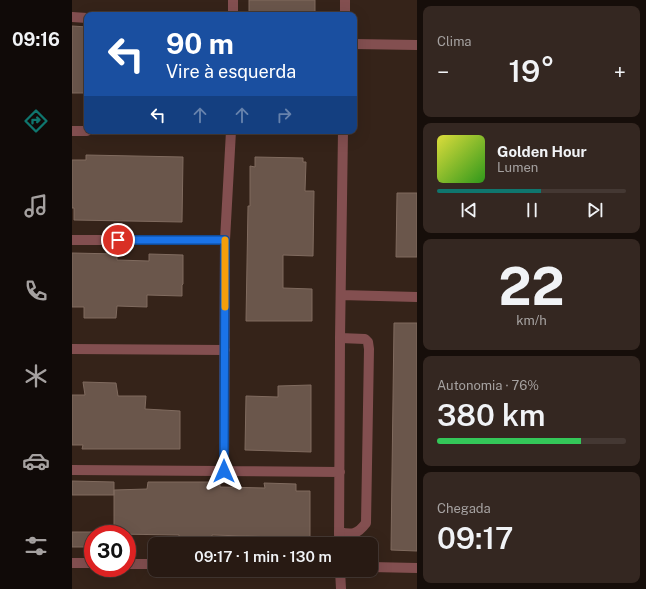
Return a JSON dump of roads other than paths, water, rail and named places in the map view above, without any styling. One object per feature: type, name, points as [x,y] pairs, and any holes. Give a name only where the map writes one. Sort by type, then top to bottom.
[{"type":"street","points":[[233,0],[233,12]]},
{"type":"street","points":[[345,0],[345,12]]},
{"type":"street","points":[[72,17],[84,18]]},
{"type":"street","points":[[357,44],[417,45]]},
{"type":"street","points":[[72,131],[84,130]]},
{"type":"street","points":[[224,471],[225,240],[231,134]]},
{"type":"street","points":[[339,537],[343,134]]},
{"type":"street","points":[[72,240],[225,240]]},
{"type":"street","points":[[341,295],[417,297]]},
{"type":"street","points":[[339,532],[352,535],[361,530],[366,524],[369,349],[368,342],[365,339],[340,338]]},
{"type":"street","points":[[72,349],[225,350]]},
{"type":"street","points":[[72,470],[340,472]]},
{"type":"street","points":[[72,563],[84,563]]},
{"type":"street","points":[[136,564],[148,564]]},
{"type":"street","points":[[378,568],[417,568]]},
{"type":"street","points":[[340,577],[341,589]]}]
